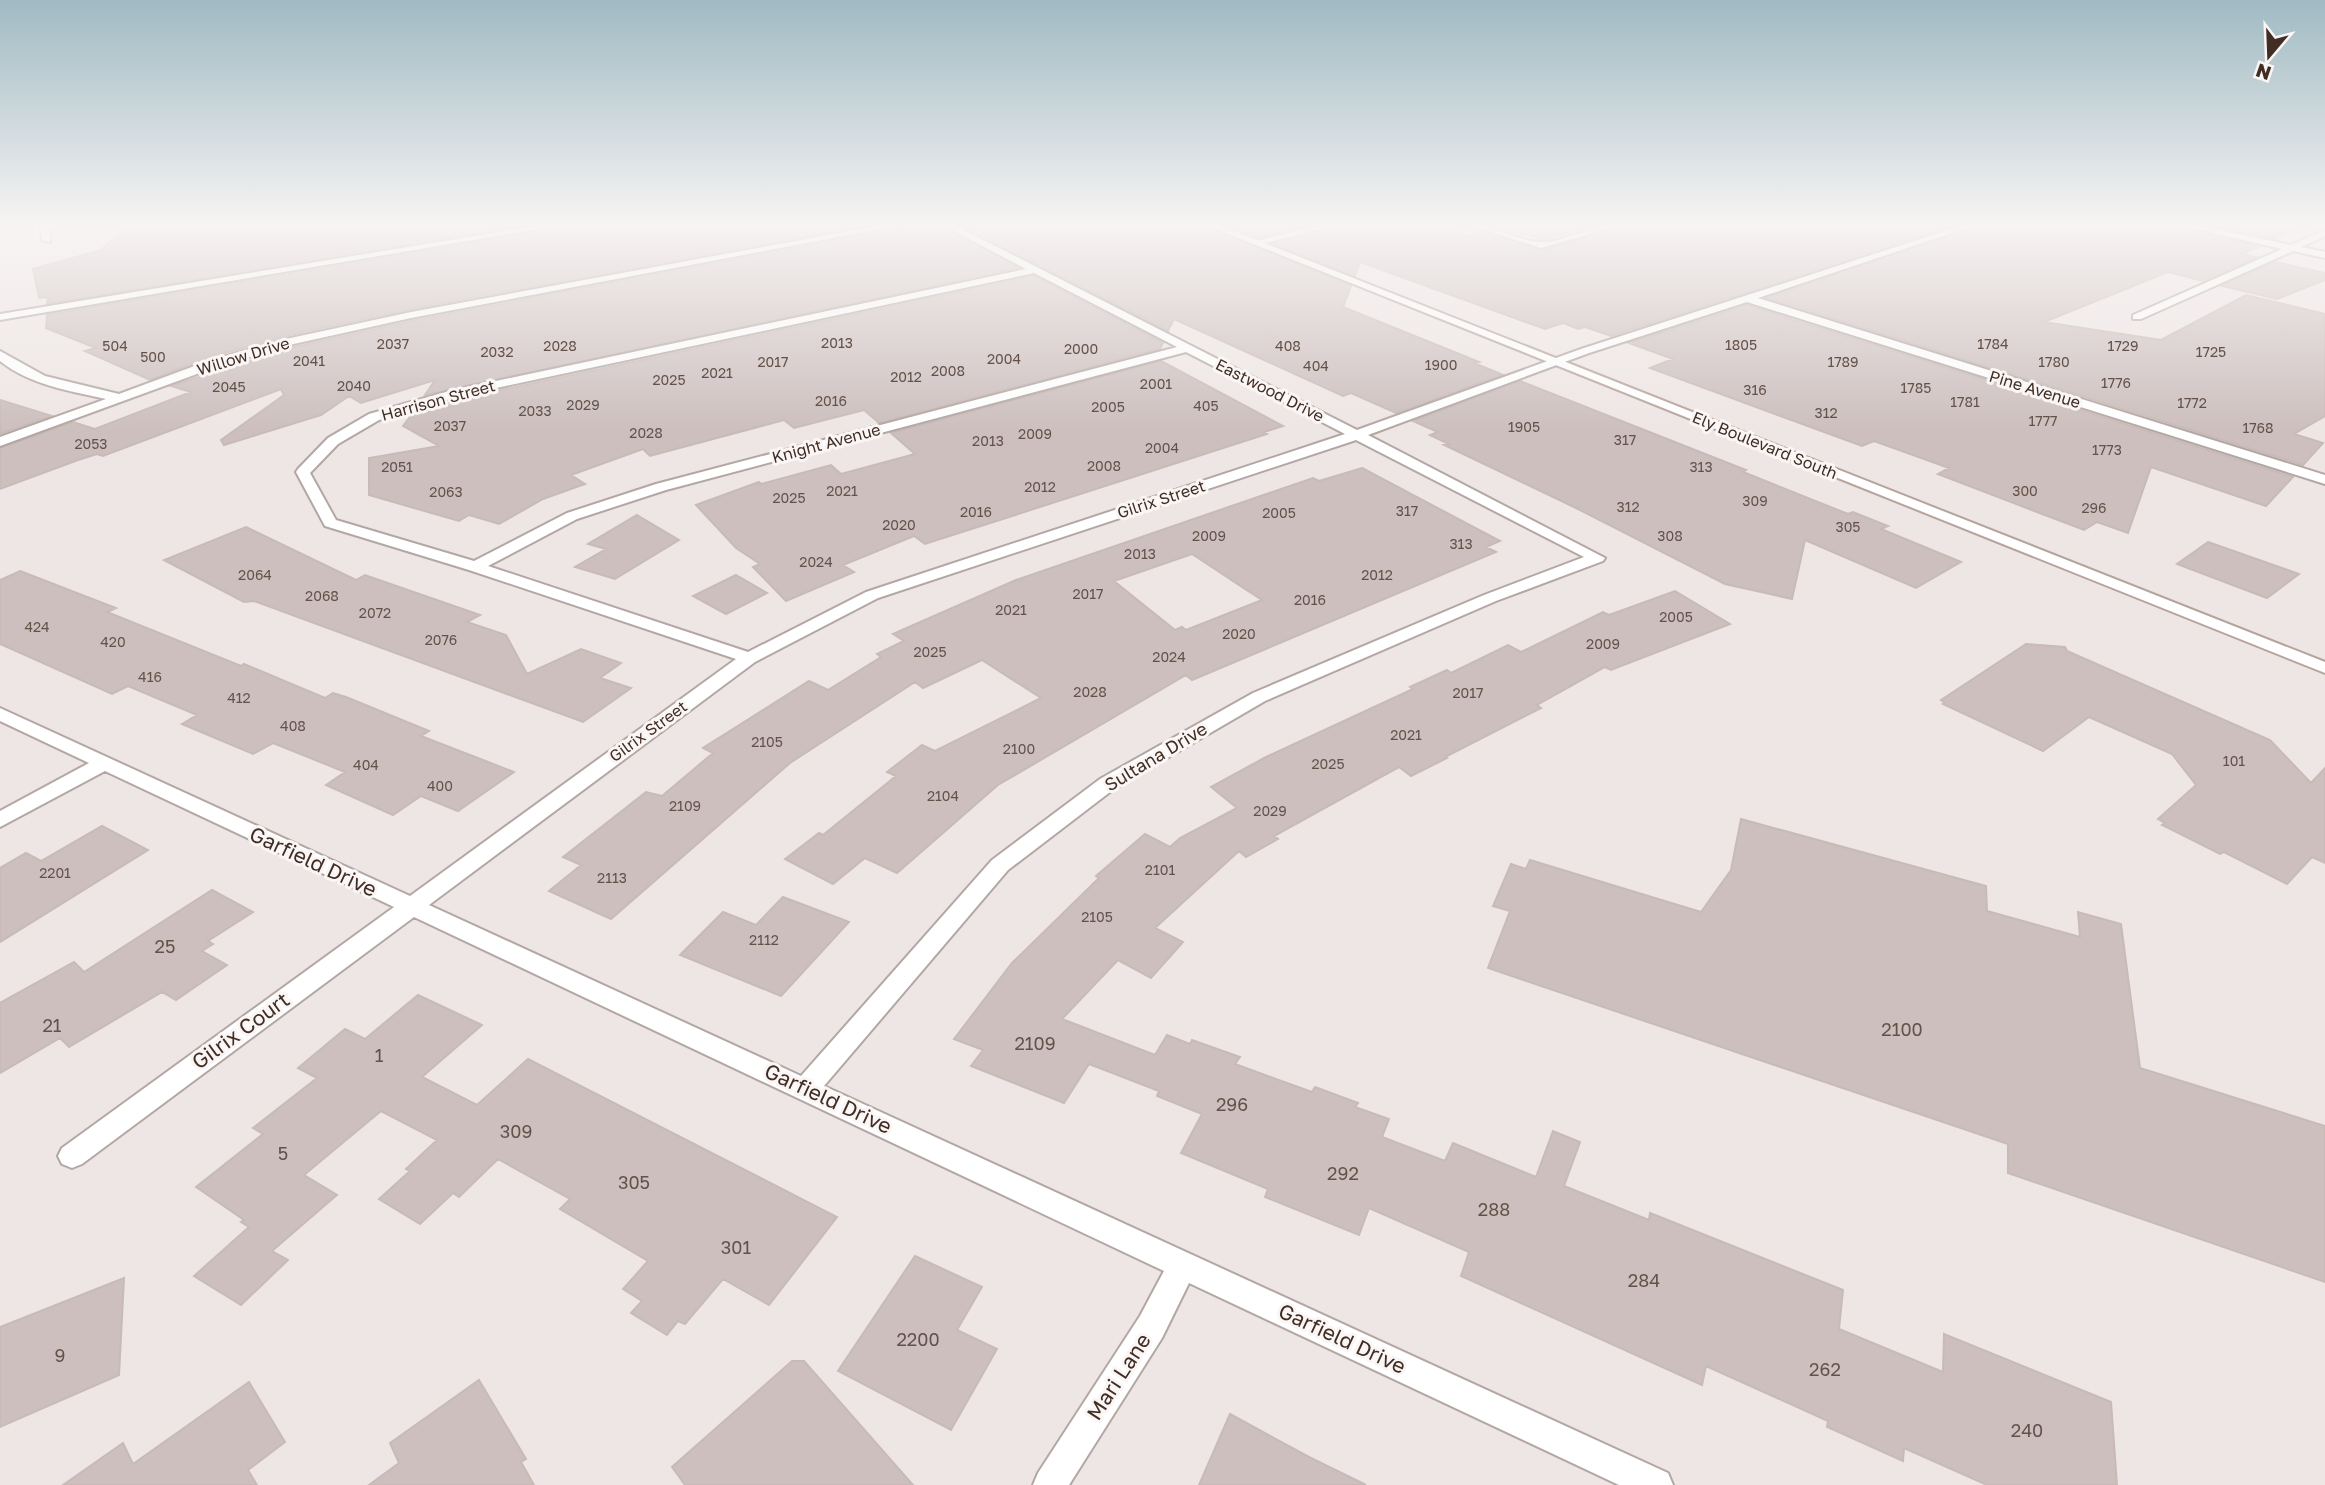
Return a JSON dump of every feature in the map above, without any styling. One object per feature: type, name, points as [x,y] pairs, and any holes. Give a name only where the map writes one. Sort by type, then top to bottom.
[{"type":"street","points":[[0,317],[150,292]]},
{"type":"street","name":"Willow Drive","points":[[0,442],[212,364],[286,342],[533,292]]},
{"type":"street","name":"Harrison Street","points":[[749,658],[475,567],[330,523],[303,472],[333,441],[374,417],[457,393],[930,292]]},
{"type":"street","name":"Eastwood Drive","points":[[1079,292],[1598,558]]},
{"type":"street","name":"Ely Boulevard South","points":[[1384,292],[2038,556],[2325,668]]},
{"type":"street","name":"Gilrix Street","points":[[410,907],[749,658],[872,595],[1356,435],[1558,361],[1764,292]]},
{"type":"street","points":[[2137,317],[2192,292]]},
{"type":"street","name":"Pine Avenue","points":[[1746,298],[2325,480]]},
{"type":"street","name":"Knight Avenue","points":[[475,567],[572,516],[661,487],[1188,348]]},
{"type":"street","points":[[0,355],[12,367],[38,377],[121,398]]},
{"type":"street","name":"Sultana Drive","points":[[806,1088],[1000,865],[1107,784],[1258,697],[1490,598],[1598,558]]},
{"type":"street","name":"Garfield Drive","points":[[0,714],[1656,1485]]},
{"type":"street","points":[[0,820],[105,763]]},
{"type":"street","name":"Gilrix Court","points":[[72,1156],[410,907]]},
{"type":"street","name":"Mari Lane","points":[[1050,1485],[1151,1327],[1183,1265]]},
{"type":"building","points":[[38,292],[118,292],[47,304],[48,297],[39,298]]},
{"type":"building","points":[[181,292],[502,292],[285,336],[207,358],[150,380],[85,351],[96,348],[46,328],[47,315]]},
{"type":"building","points":[[563,292],[905,292],[425,395],[435,380],[361,403],[349,396],[321,415],[224,445],[221,440],[284,395],[281,389],[103,456],[97,454],[78,460],[0,489],[0,448],[73,422],[95,429],[191,392],[171,386],[290,348]]},
{"type":"building","points":[[958,292],[1065,292],[1163,343],[1160,349],[879,423],[864,410],[794,428],[784,420],[650,456],[643,449],[571,475],[585,484],[543,499],[499,524],[469,515],[459,521],[369,495],[369,458],[439,446],[403,426],[413,413],[460,399]]},
{"type":"building","points":[[1092,292],[1349,292],[1343,307],[1479,362],[1474,363],[1503,375],[1396,413],[1351,393],[1343,396],[1174,319],[1168,331]]},
{"type":"building","points":[[1444,292],[1747,292],[1611,336],[1563,323],[1545,329]]},
{"type":"building","points":[[1784,292],[2118,292],[2044,322],[2161,340],[2246,295],[2325,314],[2325,416],[2294,434],[2323,443],[2303,465],[1767,298]]},
{"type":"building","points":[[2249,292],[2294,292],[2277,299]]},
{"type":"building","points":[[1747,305],[2293,477],[2266,506],[2151,467],[2128,533],[2097,522],[2084,530],[1938,474],[1949,468],[1874,441],[1862,446],[1650,368],[1673,359],[1629,343]]},
{"type":"building","points":[[1161,361],[1283,426],[1264,432],[1267,434],[925,544],[914,536],[843,565],[854,572],[786,601],[753,567],[760,564],[736,548],[696,505],[759,482],[761,484],[831,465],[841,474],[915,454],[891,433]]},
{"type":"building","points":[[1520,381],[1746,470],[1743,472],[1848,514],[1853,512],[1888,526],[1881,529],[1961,562],[1916,588],[1805,540],[1792,599],[1725,584],[1444,445],[1449,444],[1430,435],[1438,432],[1413,421]]},
{"type":"building","points":[[0,400],[52,416],[0,434]]},
{"type":"building","points":[[1362,468],[1500,541],[1486,547],[1496,552],[1192,680],[1186,675],[998,785],[897,873],[865,858],[833,884],[785,859],[819,833],[823,835],[896,776],[887,772],[922,745],[935,751],[1041,698],[982,660],[923,688],[915,682],[790,763],[611,919],[549,891],[581,865],[563,857],[646,792],[662,796],[713,753],[703,748],[809,681],[828,690],[881,657],[877,654],[904,641],[893,634],[1016,580],[1313,478],[1319,481]],"holes":[[[1192,554],[1262,600],[1186,630],[1182,627],[1175,630],[1114,581]]]},
{"type":"building","points":[[637,515],[679,540],[615,579],[575,567],[606,549],[588,544]]},
{"type":"building","points":[[246,527],[356,580],[365,575],[480,615],[467,622],[506,635],[527,674],[581,649],[621,663],[600,678],[631,688],[583,722],[254,601],[244,602],[164,560]]},
{"type":"building","points":[[2208,542],[2299,574],[2267,598],[2177,564]]},
{"type":"building","points":[[20,571],[116,608],[107,612],[241,666],[244,664],[325,698],[333,693],[346,697],[429,731],[421,736],[514,772],[458,811],[421,796],[393,815],[326,785],[345,772],[273,743],[253,754],[182,724],[197,715],[128,686],[112,694],[0,644],[0,580]]},
{"type":"building","points":[[736,575],[767,593],[726,614],[693,596]]},
{"type":"building","points":[[1675,591],[1730,624],[1611,670],[1605,667],[1537,705],[1541,708],[1445,757],[1447,758],[1411,776],[1399,767],[1274,836],[1278,839],[1246,857],[1239,851],[1155,928],[1183,942],[1151,978],[1118,960],[1062,1019],[1155,1055],[1167,1035],[1190,1044],[1192,1040],[1240,1057],[1235,1064],[1312,1092],[1315,1087],[1358,1103],[1355,1107],[1389,1119],[1382,1137],[1445,1161],[1453,1143],[1536,1177],[1553,1131],[1580,1142],[1564,1186],[1649,1220],[1650,1213],[1843,1290],[1839,1329],[1943,1372],[1944,1334],[2111,1402],[2117,1485],[1987,1485],[1904,1448],[1903,1461],[1827,1427],[1828,1421],[1706,1366],[1702,1385],[1461,1276],[1469,1252],[1369,1208],[1359,1235],[1265,1197],[1268,1189],[1181,1153],[1202,1114],[1157,1096],[1159,1091],[1089,1064],[1064,1103],[971,1066],[983,1050],[954,1039],[1012,963],[1099,878],[1096,876],[1145,834],[1170,847],[1180,838],[1237,808],[1211,787],[1266,757],[1413,689],[1410,687],[1447,670],[1451,673],[1508,645],[1521,652],[1603,612],[1609,615]]},
{"type":"building","points":[[2026,644],[2065,647],[2067,651],[2270,740],[2311,783],[2325,768],[2325,863],[2312,857],[2287,884],[2162,825],[2165,823],[2158,819],[2196,785],[2172,754],[2089,717],[2043,751],[1943,704],[1945,703],[1941,700]]},
{"type":"building","points":[[1741,819],[1986,886],[1987,911],[2080,937],[2078,912],[2121,924],[2140,1068],[2325,1126],[2325,1282],[2008,1173],[2008,1144],[1488,968],[1510,911],[1493,906],[1511,864],[1526,869],[1530,860],[1701,912],[1731,870]]},
{"type":"building","points":[[102,826],[148,850],[0,942],[0,868],[26,853],[41,861]]},
{"type":"building","points":[[212,890],[253,912],[208,941],[213,944],[202,951],[227,965],[176,1000],[162,992],[69,1047],[60,1038],[0,1073],[0,1003],[74,962],[84,972]]},
{"type":"building","points":[[783,897],[849,922],[781,996],[680,955],[723,912],[756,925]]},
{"type":"building","points":[[418,995],[482,1025],[422,1077],[477,1105],[528,1059],[837,1217],[769,1305],[723,1279],[685,1324],[678,1321],[667,1335],[631,1313],[642,1301],[623,1289],[648,1261],[560,1209],[570,1199],[498,1159],[459,1197],[453,1193],[420,1224],[379,1199],[410,1171],[406,1169],[437,1140],[381,1111],[304,1175],[337,1195],[272,1251],[288,1260],[241,1305],[194,1276],[249,1227],[241,1222],[244,1220],[196,1187],[263,1134],[253,1128],[317,1078],[298,1068],[345,1029],[365,1039]]},
{"type":"building","points":[[915,1256],[982,1287],[957,1330],[997,1349],[951,1430],[838,1371]]},
{"type":"building","points":[[124,1278],[119,1375],[0,1427],[0,1327]]},
{"type":"building","points":[[792,1361],[804,1361],[913,1485],[685,1485],[672,1467]]},
{"type":"building","points":[[479,1380],[526,1459],[521,1462],[534,1485],[369,1485],[399,1463],[390,1443]]},
{"type":"building","points":[[249,1382],[285,1442],[248,1470],[257,1485],[63,1485],[123,1443],[133,1464]]},
{"type":"building","points":[[1230,1414],[1309,1457],[1366,1485],[1199,1485]]}]
